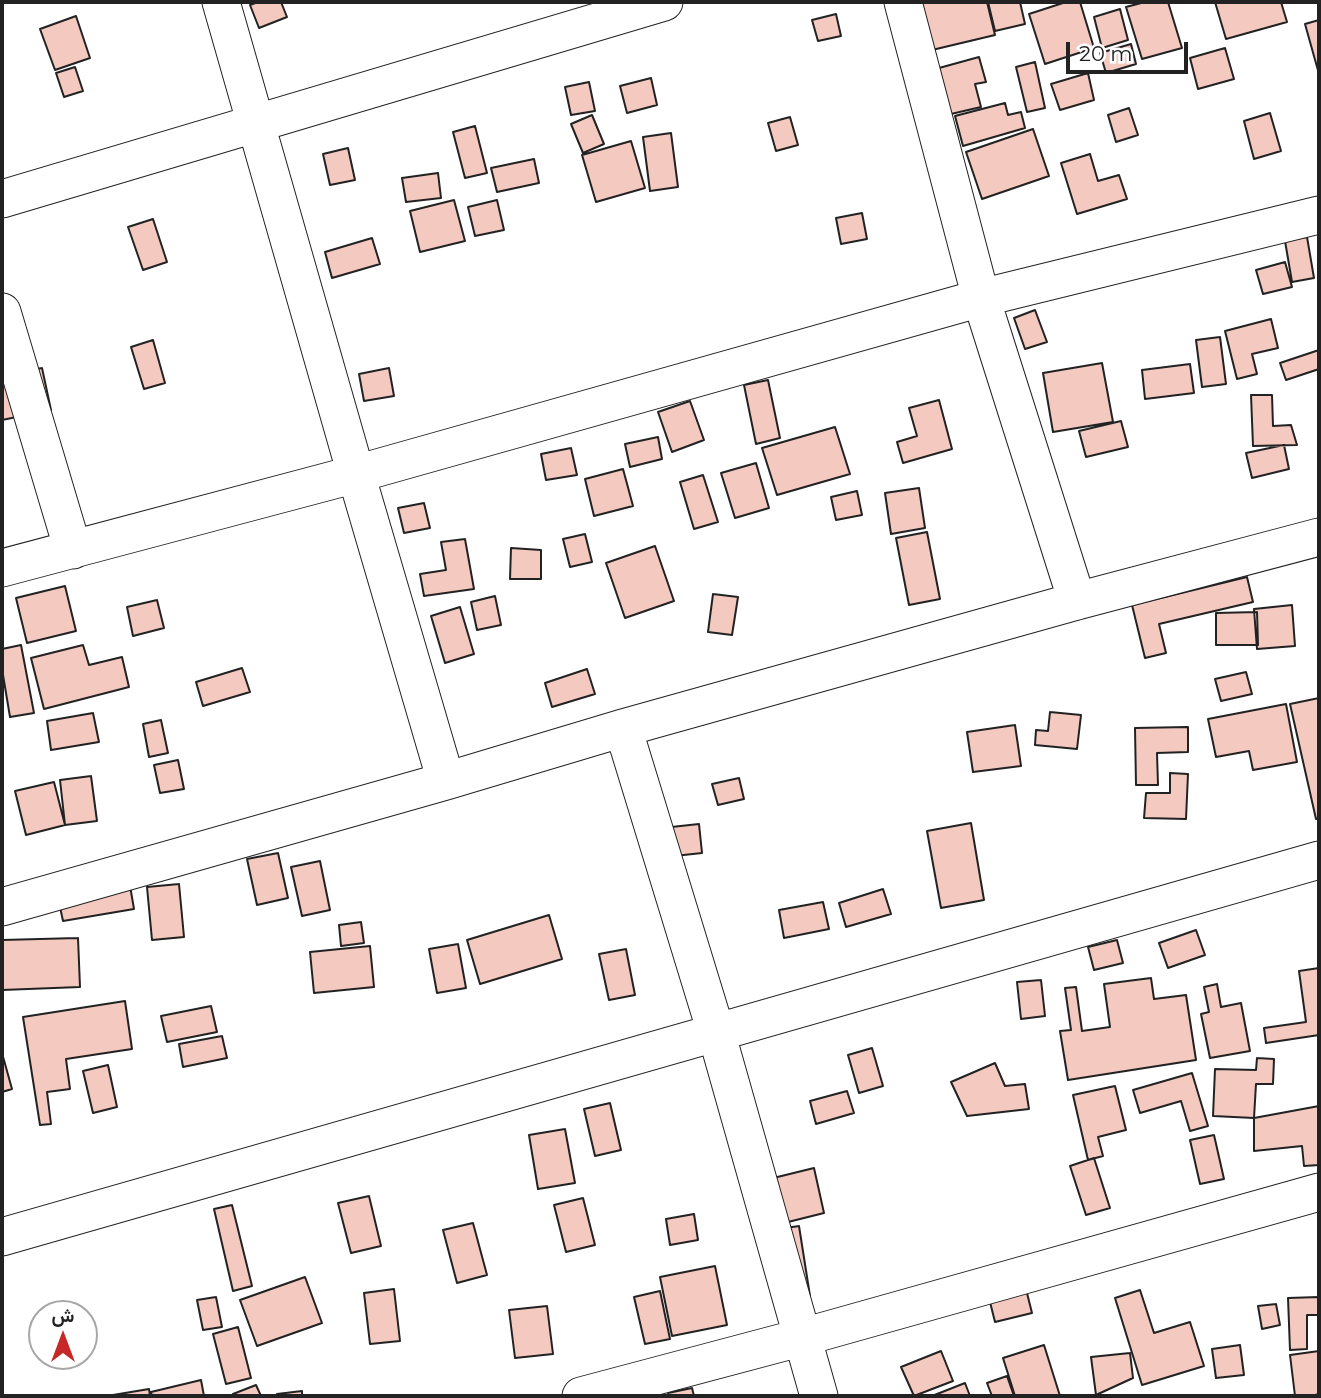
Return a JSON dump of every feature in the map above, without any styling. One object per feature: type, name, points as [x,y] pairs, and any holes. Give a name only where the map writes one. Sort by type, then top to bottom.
[{"type":"street","points":[[221,2],[446,780]]},
{"type":"street","points":[[2,199],[664,2]]},
{"type":"street","points":[[903,2],[981,298],[1077,601]]},
{"type":"street","points":[[2,568],[356,474],[981,298],[1319,215]]},
{"type":"street","points":[[2,312],[73,550]]},
{"type":"street","points":[[2,907],[623,728],[1077,601],[1319,537]]},
{"type":"street","points":[[623,728],[716,1032],[819,1396]]},
{"type":"street","points":[[2,1237],[1319,860]]},
{"type":"street","points":[[581,1396],[803,1337],[1319,1192]]},
{"type":"building","points":[[258,2],[281,2],[287,17],[259,28],[250,5]]},
{"type":"building","points":[[921,2],[987,2],[995,35],[932,50]]},
{"type":"building","points":[[988,2],[1020,2],[1025,24],[995,31]]},
{"type":"building","points":[[1066,2],[1080,2],[1094,48],[1045,64],[1029,14]]},
{"type":"building","points":[[1145,2],[1168,2],[1182,48],[1142,59],[1126,7]]},
{"type":"building","points":[[1215,2],[1281,2],[1287,22],[1226,39]]},
{"type":"building","points":[[1120,9],[1128,40],[1102,48],[1094,17]]},
{"type":"building","points":[[836,14],[841,36],[818,41],[812,20]]},
{"type":"building","points":[[76,16],[90,58],[55,70],[40,29]]},
{"type":"building","points":[[1319,20],[1319,74],[1305,24]]},
{"type":"building","points":[[1131,44],[1136,64],[1106,73],[1100,53]]},
{"type":"building","points":[[1225,48],[1234,79],[1198,89],[1190,58]]},
{"type":"building","points":[[979,57],[986,82],[975,84],[981,107],[951,114],[939,68]]},
{"type":"building","points":[[1035,62],[1045,108],[1027,112],[1016,67]]},
{"type":"building","points":[[75,67],[83,91],[64,97],[56,73]]},
{"type":"building","points":[[1088,73],[1094,100],[1060,110],[1051,84]]},
{"type":"building","points":[[651,78],[657,105],[627,113],[620,86]]},
{"type":"building","points":[[589,82],[595,111],[571,115],[565,87]]},
{"type":"building","points":[[1005,103],[1008,115],[1021,112],[1025,128],[963,146],[955,116]]},
{"type":"building","points":[[1129,108],[1138,135],[1116,142],[1108,115]]},
{"type":"building","points":[[1270,113],[1281,151],[1254,159],[1244,121]]},
{"type":"building","points":[[592,115],[604,144],[583,153],[571,124]]},
{"type":"building","points":[[790,117],[798,145],[776,151],[768,123]]},
{"type":"building","points":[[475,126],[487,173],[465,178],[453,132]]},
{"type":"building","points":[[1033,129],[1049,176],[982,199],[966,152]]},
{"type":"building","points":[[671,133],[678,187],[650,191],[643,137]]},
{"type":"building","points":[[631,141],[645,188],[596,202],[582,155]]},
{"type":"building","points":[[348,148],[355,180],[330,185],[323,154]]},
{"type":"building","points":[[1090,154],[1098,181],[1119,175],[1127,199],[1077,214],[1061,163]]},
{"type":"building","points":[[534,159],[539,183],[497,192],[491,168]]},
{"type":"building","points":[[438,173],[441,198],[406,202],[402,178]]},
{"type":"building","points":[[454,200],[465,241],[420,252],[410,211]]},
{"type":"building","points":[[497,200],[504,230],[475,236],[468,207]]},
{"type":"building","points":[[862,213],[867,239],[841,244],[836,218]]},
{"type":"building","points":[[153,219],[167,262],[143,270],[128,227]]},
{"type":"building","points":[[1307,237],[1314,278],[1292,282],[1285,241]]},
{"type":"building","points":[[372,238],[380,264],[332,278],[325,252]]},
{"type":"building","points":[[1285,262],[1292,287],[1263,294],[1256,270]]},
{"type":"building","points":[[1035,310],[1047,342],[1025,349],[1014,318]]},
{"type":"building","points":[[1271,319],[1278,348],[1252,354],[1257,374],[1237,379],[1225,331]]},
{"type":"building","points":[[1220,337],[1226,384],[1202,387],[1196,340]]},
{"type":"building","points":[[153,340],[165,383],[144,389],[131,347]]},
{"type":"building","points":[[1319,350],[1319,369],[1286,380],[1280,363]]},
{"type":"building","points":[[1102,363],[1113,422],[1053,432],[1043,373]]},
{"type":"building","points":[[1190,364],[1194,393],[1145,399],[1142,370]]},
{"type":"building","points":[[42,368],[51,410],[2,420],[2,376]]},
{"type":"building","points":[[389,368],[394,396],[364,401],[359,374]]},
{"type":"building","points":[[768,380],[780,438],[756,444],[744,385]]},
{"type":"building","points":[[1251,395],[1272,395],[1273,426],[1291,425],[1297,445],[1253,446]]},
{"type":"building","points":[[939,400],[952,449],[903,463],[897,442],[917,436],[909,408]]},
{"type":"building","points":[[690,401],[704,440],[672,452],[658,412]]},
{"type":"building","points":[[1121,421],[1128,447],[1086,457],[1079,431]]},
{"type":"building","points":[[835,427],[850,474],[777,495],[762,448]]},
{"type":"building","points":[[658,437],[662,459],[630,467],[625,444]]},
{"type":"building","points":[[1284,445],[1289,469],[1252,478],[1246,453]]},
{"type":"building","points":[[571,448],[577,475],[546,480],[541,454]]},
{"type":"building","points":[[756,463],[769,508],[735,518],[721,473]]},
{"type":"building","points":[[623,469],[633,506],[594,516],[585,479]]},
{"type":"building","points":[[703,475],[718,522],[694,529],[680,482]]},
{"type":"building","points":[[919,488],[925,528],[891,534],[885,493]]},
{"type":"building","points":[[857,491],[862,515],[836,520],[831,497]]},
{"type":"building","points":[[424,503],[430,528],[404,533],[398,508]]},
{"type":"building","points":[[927,532],[940,599],[909,605],[896,538]]},
{"type":"building","points":[[585,534],[592,562],[570,567],[563,539]]},
{"type":"building","points":[[465,539],[474,589],[424,596],[420,574],[446,570],[441,542]]},
{"type":"building","points":[[655,546],[674,601],[625,618],[606,563]]},
{"type":"building","points":[[511,548],[541,550],[541,579],[510,579]]},
{"type":"building","points":[[1247,577],[1253,602],[1159,624],[1166,653],[1145,658],[1132,605]]},
{"type":"building","points":[[65,586],[76,631],[27,643],[16,598]]},
{"type":"building","points":[[713,594],[738,597],[732,635],[708,632]]},
{"type":"building","points":[[495,596],[501,625],[477,630],[471,602]]},
{"type":"building","points":[[157,600],[164,628],[133,636],[127,607]]},
{"type":"building","points":[[1292,605],[1295,646],[1257,649],[1254,609]]},
{"type":"building","points":[[460,607],[474,654],[445,663],[431,616]]},
{"type":"building","points":[[1257,612],[1258,645],[1216,645],[1216,613]]},
{"type":"building","points":[[21,645],[34,713],[10,717],[2,669],[2,649]]},
{"type":"building","points":[[83,645],[89,665],[122,657],[129,687],[44,709],[31,658]]},
{"type":"building","points":[[242,668],[250,692],[203,706],[196,682]]},
{"type":"building","points":[[587,669],[595,694],[552,707],[545,683]]},
{"type":"building","points":[[1246,672],[1252,694],[1221,701],[1215,679]]},
{"type":"building","points":[[1319,698],[1319,819],[1316,819],[1290,704]]},
{"type":"building","points":[[1286,704],[1297,762],[1253,770],[1249,751],[1216,757],[1208,719]]},
{"type":"building","points":[[1050,712],[1081,715],[1077,749],[1035,745],[1036,730],[1048,731]]},
{"type":"building","points":[[93,713],[99,742],[51,750],[47,721]]},
{"type":"building","points":[[161,720],[168,753],[149,757],[143,724]]},
{"type":"building","points":[[1015,725],[1021,766],[973,772],[967,732]]},
{"type":"building","points":[[1188,727],[1188,752],[1157,753],[1158,785],[1136,785],[1135,728]]},
{"type":"building","points":[[178,760],[184,789],[160,793],[154,765]]},
{"type":"building","points":[[1170,773],[1188,774],[1186,819],[1144,818],[1146,793],[1170,793]]},
{"type":"building","points":[[91,776],[97,821],[65,825],[60,780]]},
{"type":"building","points":[[739,778],[744,799],[718,805],[712,784]]},
{"type":"building","points":[[54,782],[65,825],[26,835],[15,791]]},
{"type":"building","points":[[971,823],[984,900],[941,908],[927,831]]},
{"type":"building","points":[[699,824],[702,853],[656,858],[653,829]]},
{"type":"building","points":[[278,853],[288,898],[257,905],[247,859]]},
{"type":"building","points":[[320,861],[330,910],[302,916],[291,867]]},
{"type":"building","points":[[129,880],[134,909],[63,921],[57,893]]},
{"type":"building","points":[[179,884],[184,937],[152,940],[147,887]]},
{"type":"building","points":[[883,889],[891,914],[846,927],[839,903]]},
{"type":"building","points":[[823,902],[829,929],[784,938],[779,910]]},
{"type":"building","points":[[549,915],[562,959],[480,984],[467,940]]},
{"type":"building","points":[[361,922],[364,943],[341,946],[339,925]]},
{"type":"building","points":[[1196,930],[1205,955],[1168,968],[1159,943]]},
{"type":"building","points":[[78,938],[80,987],[2,990],[2,940]]},
{"type":"building","points":[[1117,940],[1123,963],[1094,970],[1088,947]]},
{"type":"building","points":[[458,944],[466,988],[437,993],[429,949]]},
{"type":"building","points":[[370,946],[374,987],[314,993],[310,952]]},
{"type":"building","points":[[626,949],[635,995],[609,1000],[599,954]]},
{"type":"building","points":[[1319,968],[1319,1035],[1266,1043],[1264,1028],[1306,1022],[1299,971]]},
{"type":"building","points":[[1151,978],[1154,999],[1186,995],[1196,1060],[1068,1080],[1060,1031],[1071,1030],[1065,988],[1076,987],[1082,1031],[1110,1027],[1104,984]]},
{"type":"building","points":[[1041,980],[1045,1016],[1021,1019],[1017,982]]},
{"type":"building","points":[[1217,984],[1221,1007],[1241,1003],[1250,1051],[1210,1058],[1201,1014],[1209,1012],[1204,987]]},
{"type":"building","points":[[125,1001],[132,1049],[66,1059],[70,1089],[47,1092],[51,1124],[40,1125],[23,1017]]},
{"type":"building","points":[[211,1006],[217,1032],[167,1042],[161,1016]]},
{"type":"building","points":[[222,1036],[227,1058],[183,1067],[179,1044]]},
{"type":"building","points":[[872,1048],[883,1086],[859,1093],[848,1055]]},
{"type":"building","points":[[2,1053],[12,1089],[2,1092]]},
{"type":"building","points":[[1257,1058],[1274,1059],[1273,1084],[1256,1084],[1254,1118],[1213,1116],[1215,1069],[1256,1070]]},
{"type":"building","points":[[995,1063],[1005,1086],[1025,1084],[1029,1109],[967,1116],[951,1082]]},
{"type":"building","points":[[108,1065],[117,1107],[93,1113],[83,1071]]},
{"type":"building","points":[[1192,1073],[1208,1126],[1190,1131],[1181,1101],[1140,1113],[1133,1090]]},
{"type":"building","points":[[1115,1086],[1126,1130],[1098,1137],[1103,1156],[1088,1160],[1073,1095]]},
{"type":"building","points":[[847,1091],[854,1113],[816,1124],[810,1101]]},
{"type":"building","points":[[610,1103],[621,1150],[595,1156],[584,1109]]},
{"type":"building","points":[[1319,1106],[1319,1165],[1304,1166],[1302,1146],[1254,1151],[1254,1118]]},
{"type":"building","points":[[565,1129],[575,1183],[538,1189],[529,1135]]},
{"type":"building","points":[[1214,1135],[1224,1179],[1200,1184],[1190,1140]]},
{"type":"building","points":[[1094,1158],[1110,1208],[1086,1215],[1070,1166]]},
{"type":"building","points":[[814,1168],[824,1213],[764,1228],[753,1183]]},
{"type":"building","points":[[369,1196],[381,1246],[351,1253],[338,1203]]},
{"type":"building","points":[[583,1198],[595,1245],[566,1252],[554,1205]]},
{"type":"building","points":[[232,1205],[252,1286],[233,1291],[214,1209]]},
{"type":"building","points":[[694,1214],[698,1240],[670,1245],[666,1219]]},
{"type":"building","points":[[473,1223],[487,1275],[457,1283],[443,1230]]},
{"type":"building","points":[[799,1226],[810,1296],[784,1300],[772,1230]]},
{"type":"building","points":[[715,1266],[727,1325],[672,1336],[660,1277]]},
{"type":"building","points":[[305,1277],[322,1323],[257,1346],[240,1300]]},
{"type":"building","points":[[1025,1285],[1032,1313],[995,1322],[988,1294]]},
{"type":"building","points":[[394,1289],[400,1341],[370,1344],[364,1293]]},
{"type":"building","points":[[1140,1290],[1154,1333],[1190,1322],[1204,1366],[1142,1385],[1115,1298]]},
{"type":"building","points":[[660,1291],[670,1339],[645,1344],[634,1297]]},
{"type":"building","points":[[216,1297],[222,1327],[203,1330],[197,1300]]},
{"type":"building","points":[[1319,1297],[1319,1315],[1307,1315],[1307,1349],[1290,1350],[1288,1298]]},
{"type":"building","points":[[1276,1304],[1280,1325],[1262,1329],[1258,1306]]},
{"type":"building","points":[[547,1306],[553,1354],[515,1358],[509,1310]]},
{"type":"building","points":[[238,1327],[251,1378],[226,1384],[213,1334]]},
{"type":"building","points":[[1044,1345],[1060,1396],[1015,1396],[1003,1358]]},
{"type":"building","points":[[1240,1345],[1244,1375],[1216,1378],[1212,1349]]},
{"type":"building","points":[[941,1351],[953,1381],[914,1396],[901,1367]]},
{"type":"building","points":[[1319,1351],[1319,1394],[1295,1396],[1290,1355]]},
{"type":"building","points":[[1130,1353],[1133,1378],[1096,1395],[1091,1357]]},
{"type":"building","points":[[1007,1376],[1014,1396],[992,1396],[987,1383]]},
{"type":"building","points":[[201,1380],[204,1396],[152,1396],[151,1392]]},
{"type":"building","points":[[965,1383],[970,1396],[932,1396]]},
{"type":"building","points":[[256,1385],[261,1396],[233,1394]]},
{"type":"building","points":[[692,1388],[694,1396],[669,1396],[668,1393]]},
{"type":"building","points":[[149,1389],[150,1396],[113,1396],[113,1395]]},
{"type":"building","points":[[302,1391],[302,1396],[277,1396],[277,1394]]}]
